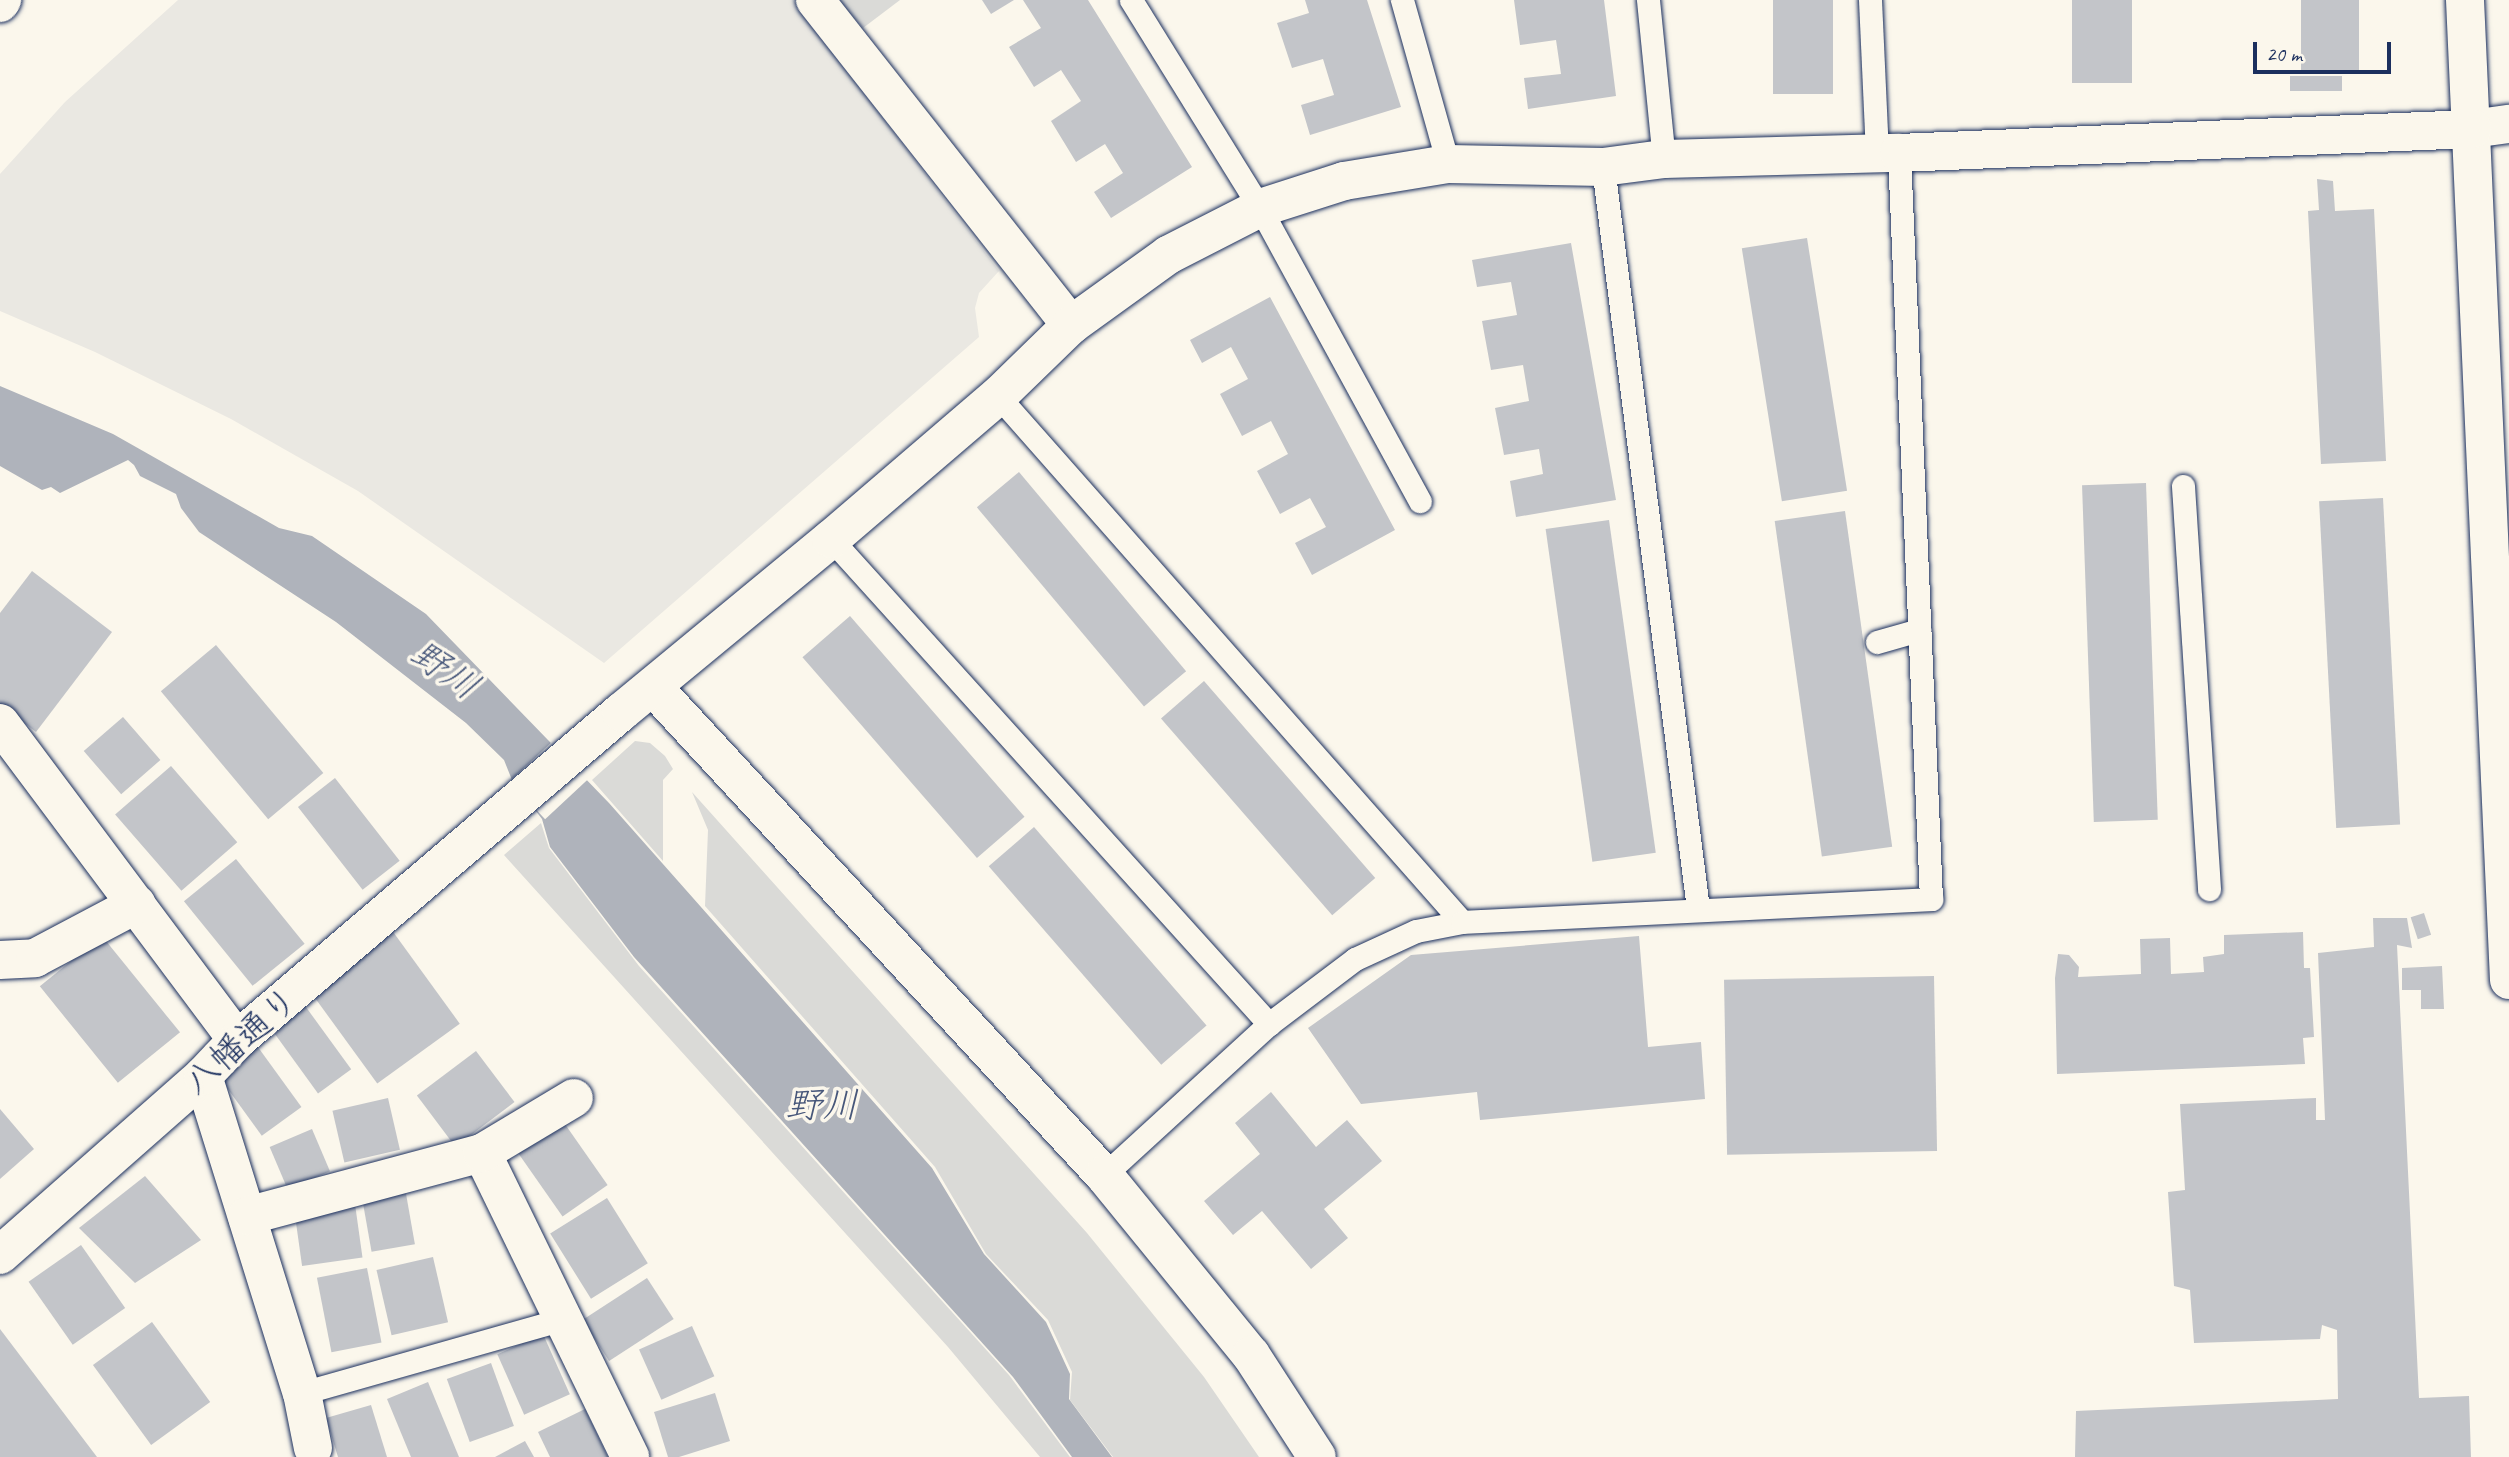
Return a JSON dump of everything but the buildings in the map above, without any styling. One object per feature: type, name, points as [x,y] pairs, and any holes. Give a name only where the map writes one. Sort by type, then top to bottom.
[{"type":"street","points":[[815,0],[1071,325]]},
{"type":"street","points":[[2465,0],[2509,980]]},
{"type":"street","name":"八幡通り","points":[[0,1255],[203,1076],[237,1040],[621,712],[831,539],[998,396],[1071,325],[1168,255],[1260,208],[1344,181],[1448,164],[1603,167],[1664,159],[1888,153],[2472,129],[2509,124]]},
{"type":"street","points":[[653,687],[1104,1175],[1251,1355],[1317,1457]]},
{"type":"street","points":[[0,723],[237,1040]]},
{"type":"street","points":[[0,960],[35,958],[137,904]]},
{"type":"street","points":[[203,1076],[302,1393],[309,1454]]},
{"type":"street","points":[[247,1216],[482,1153],[574,1098]]},
{"type":"street","points":[[482,1153],[630,1457]]},
{"type":"lane","points":[[1131,0],[1260,208],[1420,501]]},
{"type":"lane","points":[[1402,0],[1448,164]]},
{"type":"lane","points":[[1648,0],[1664,159]]},
{"type":"lane","points":[[1104,1175],[1269,1024],[1355,960],[1416,932],[1462,922],[1930,899],[1919,630],[1888,153],[1870,0]]},
{"type":"lane","points":[[1603,167],[1698,909]]},
{"type":"lane","points":[[998,396],[1462,922]]},
{"type":"lane","points":[[2183,486],[2209,889]]},
{"type":"lane","points":[[831,539],[1269,1024]]},
{"type":"lane","points":[[1877,642],[1919,630]]},
{"type":"lane","points":[[302,1393],[564,1320]]},
{"type":"shaded area","points":[[178,0],[793,0],[999,271],[979,293],[975,308],[979,337],[604,663],[358,491],[231,419],[95,352],[0,311],[0,174],[65,102]]},
{"type":"shaded area","points":[[838,0],[900,0],[863,28]]},
{"type":"shaded area","points":[[635,741],[650,743],[665,756],[673,769],[663,780],[663,861],[592,780]]},
{"type":"shaded area","points":[[692,792],[1087,1233],[1204,1377],[1259,1457],[1113,1457],[1070,1400],[1072,1372],[1048,1320],[986,1254],[935,1167],[705,906],[708,830]]},
{"type":"shaded area","points":[[541,823],[549,848],[639,966],[1009,1375],[1070,1457],[1040,1457],[948,1347],[504,855]]},
{"type":"water","name":"野川","points":[[0,386],[113,434],[279,528],[312,536],[426,614],[609,803],[932,1168],[984,1254],[1046,1322],[1070,1374],[1069,1399],[1112,1457],[1072,1457],[1013,1377],[634,957],[550,847],[542,819],[512,780],[504,760],[466,723],[336,622],[199,532],[181,508],[176,494],[140,476],[128,460],[60,493],[51,487],[42,490],[0,466]]},
{"type":"pier","points":[[555,739],[590,777],[545,819],[510,781]]}]
